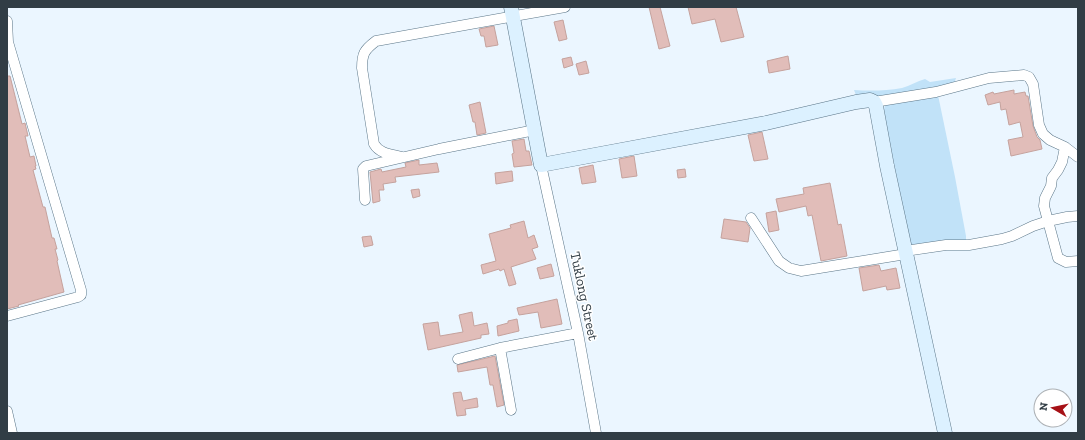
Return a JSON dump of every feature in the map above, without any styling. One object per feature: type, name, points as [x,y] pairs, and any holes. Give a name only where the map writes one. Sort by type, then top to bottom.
[{"type":"street","points":[[402,157],[382,152],[377,149],[374,144],[362,68],[362,57],[367,47],[376,41],[512,12],[565,7]]},
{"type":"street","points":[[512,12],[541,165],[766,123],[856,102],[870,100],[874,102],[936,92],[989,78],[1019,75],[1027,76],[1031,79],[1040,129],[1043,134],[1078,157]]},
{"type":"street","points":[[7,21],[8,42],[81,290],[81,295],[78,297],[7,316]]},
{"type":"street","points":[[874,102],[945,433]]},
{"type":"street","points":[[365,200],[363,169],[366,166],[402,157],[535,130]]},
{"type":"street","points":[[1065,148],[1062,162],[1052,178],[1051,186],[1045,198],[1044,206],[1058,258],[1066,262],[1078,261]]},
{"type":"street","name":"Tuklong Street","points":[[541,165],[578,333],[596,433]]},
{"type":"street","points":[[752,218],[779,260],[789,268],[801,271],[946,245],[969,245],[998,240],[1048,221],[1078,216]]},
{"type":"street","points":[[458,359],[500,348],[578,333]]},
{"type":"street","points":[[500,348],[511,410]]},
{"type":"street","points":[[7,411],[12,433]]},
{"type":"shaded area","points":[[956,78],[954,84],[889,96],[859,97],[856,95],[854,90],[890,90],[902,88],[925,79],[930,82]]},
{"type":"shaded area","points":[[938,95],[955,177],[966,243],[910,247],[886,123],[884,110],[885,104]]},
{"type":"building","points":[[649,7],[660,7],[670,46],[659,49]]},
{"type":"building","points":[[688,7],[736,7],[744,37],[721,42],[715,19],[692,24]]},
{"type":"building","points":[[563,20],[567,39],[559,41],[554,22]]},
{"type":"building","points":[[494,26],[498,45],[486,47],[484,36],[481,36],[479,29]]},
{"type":"building","points":[[788,56],[790,69],[769,73],[767,61]]},
{"type":"building","points":[[571,57],[573,65],[564,68],[562,59]]},
{"type":"building","points":[[586,61],[589,73],[579,75],[576,64]]},
{"type":"building","points":[[7,76],[10,76],[22,124],[25,123],[28,136],[25,136],[30,157],[34,156],[36,169],[33,170],[43,207],[45,207],[52,238],[54,238],[57,249],[55,249],[64,292],[7,309]]},
{"type":"building","points":[[1014,90],[1014,94],[1025,92],[1026,96],[1028,96],[1033,126],[1037,137],[1040,140],[1042,149],[1011,156],[1008,140],[1023,137],[1020,122],[1009,125],[1006,109],[1001,110],[1000,102],[988,105],[985,95],[993,92],[994,94]]},
{"type":"building","points":[[480,102],[486,133],[477,135],[475,122],[473,122],[469,105]]},
{"type":"building","points":[[762,132],[768,159],[754,161],[748,135]]},
{"type":"building","points":[[524,139],[526,151],[529,151],[532,165],[514,167],[512,141]]},
{"type":"building","points":[[634,156],[637,176],[622,178],[619,159]]},
{"type":"building","points":[[419,160],[419,165],[437,163],[439,172],[395,177],[396,182],[383,184],[384,190],[379,190],[380,201],[373,203],[370,172],[381,169],[382,172],[406,167],[405,163]]},
{"type":"building","points":[[593,165],[596,182],[582,184],[579,168]]},
{"type":"building","points":[[685,169],[686,177],[678,178],[677,170]]},
{"type":"building","points":[[512,171],[513,181],[496,184],[495,173]]},
{"type":"building","points":[[830,183],[838,225],[841,224],[847,256],[821,261],[812,215],[808,216],[806,206],[779,212],[776,199],[804,194],[803,188]]},
{"type":"building","points":[[419,189],[420,196],[413,198],[411,190]]},
{"type":"building","points":[[776,211],[779,230],[769,232],[766,213]]},
{"type":"building","points":[[724,219],[746,222],[750,228],[748,242],[721,238]]},
{"type":"building","points":[[524,221],[528,238],[534,235],[538,247],[532,249],[536,259],[511,267],[516,284],[509,286],[504,269],[483,274],[481,265],[496,261],[489,234],[511,228],[510,225]]},
{"type":"building","points":[[371,236],[373,245],[364,247],[362,237]]},
{"type":"building","points":[[551,264],[554,276],[540,279],[537,268]]},
{"type":"building","points":[[879,265],[881,271],[896,268],[900,288],[887,290],[886,286],[863,291],[859,268]]},
{"type":"building","points":[[557,299],[562,324],[541,328],[538,312],[519,315],[517,308]]},
{"type":"building","points":[[472,312],[474,326],[487,323],[489,334],[481,335],[481,338],[428,350],[423,324],[438,322],[440,336],[463,332],[459,315]]},
{"type":"building","points":[[517,319],[519,331],[498,336],[497,326]]},
{"type":"building","points":[[495,356],[504,405],[497,407],[493,385],[490,385],[487,367],[458,372],[457,365]]},
{"type":"building","points":[[461,392],[463,401],[477,398],[478,407],[465,409],[466,415],[457,416],[453,393]]}]
